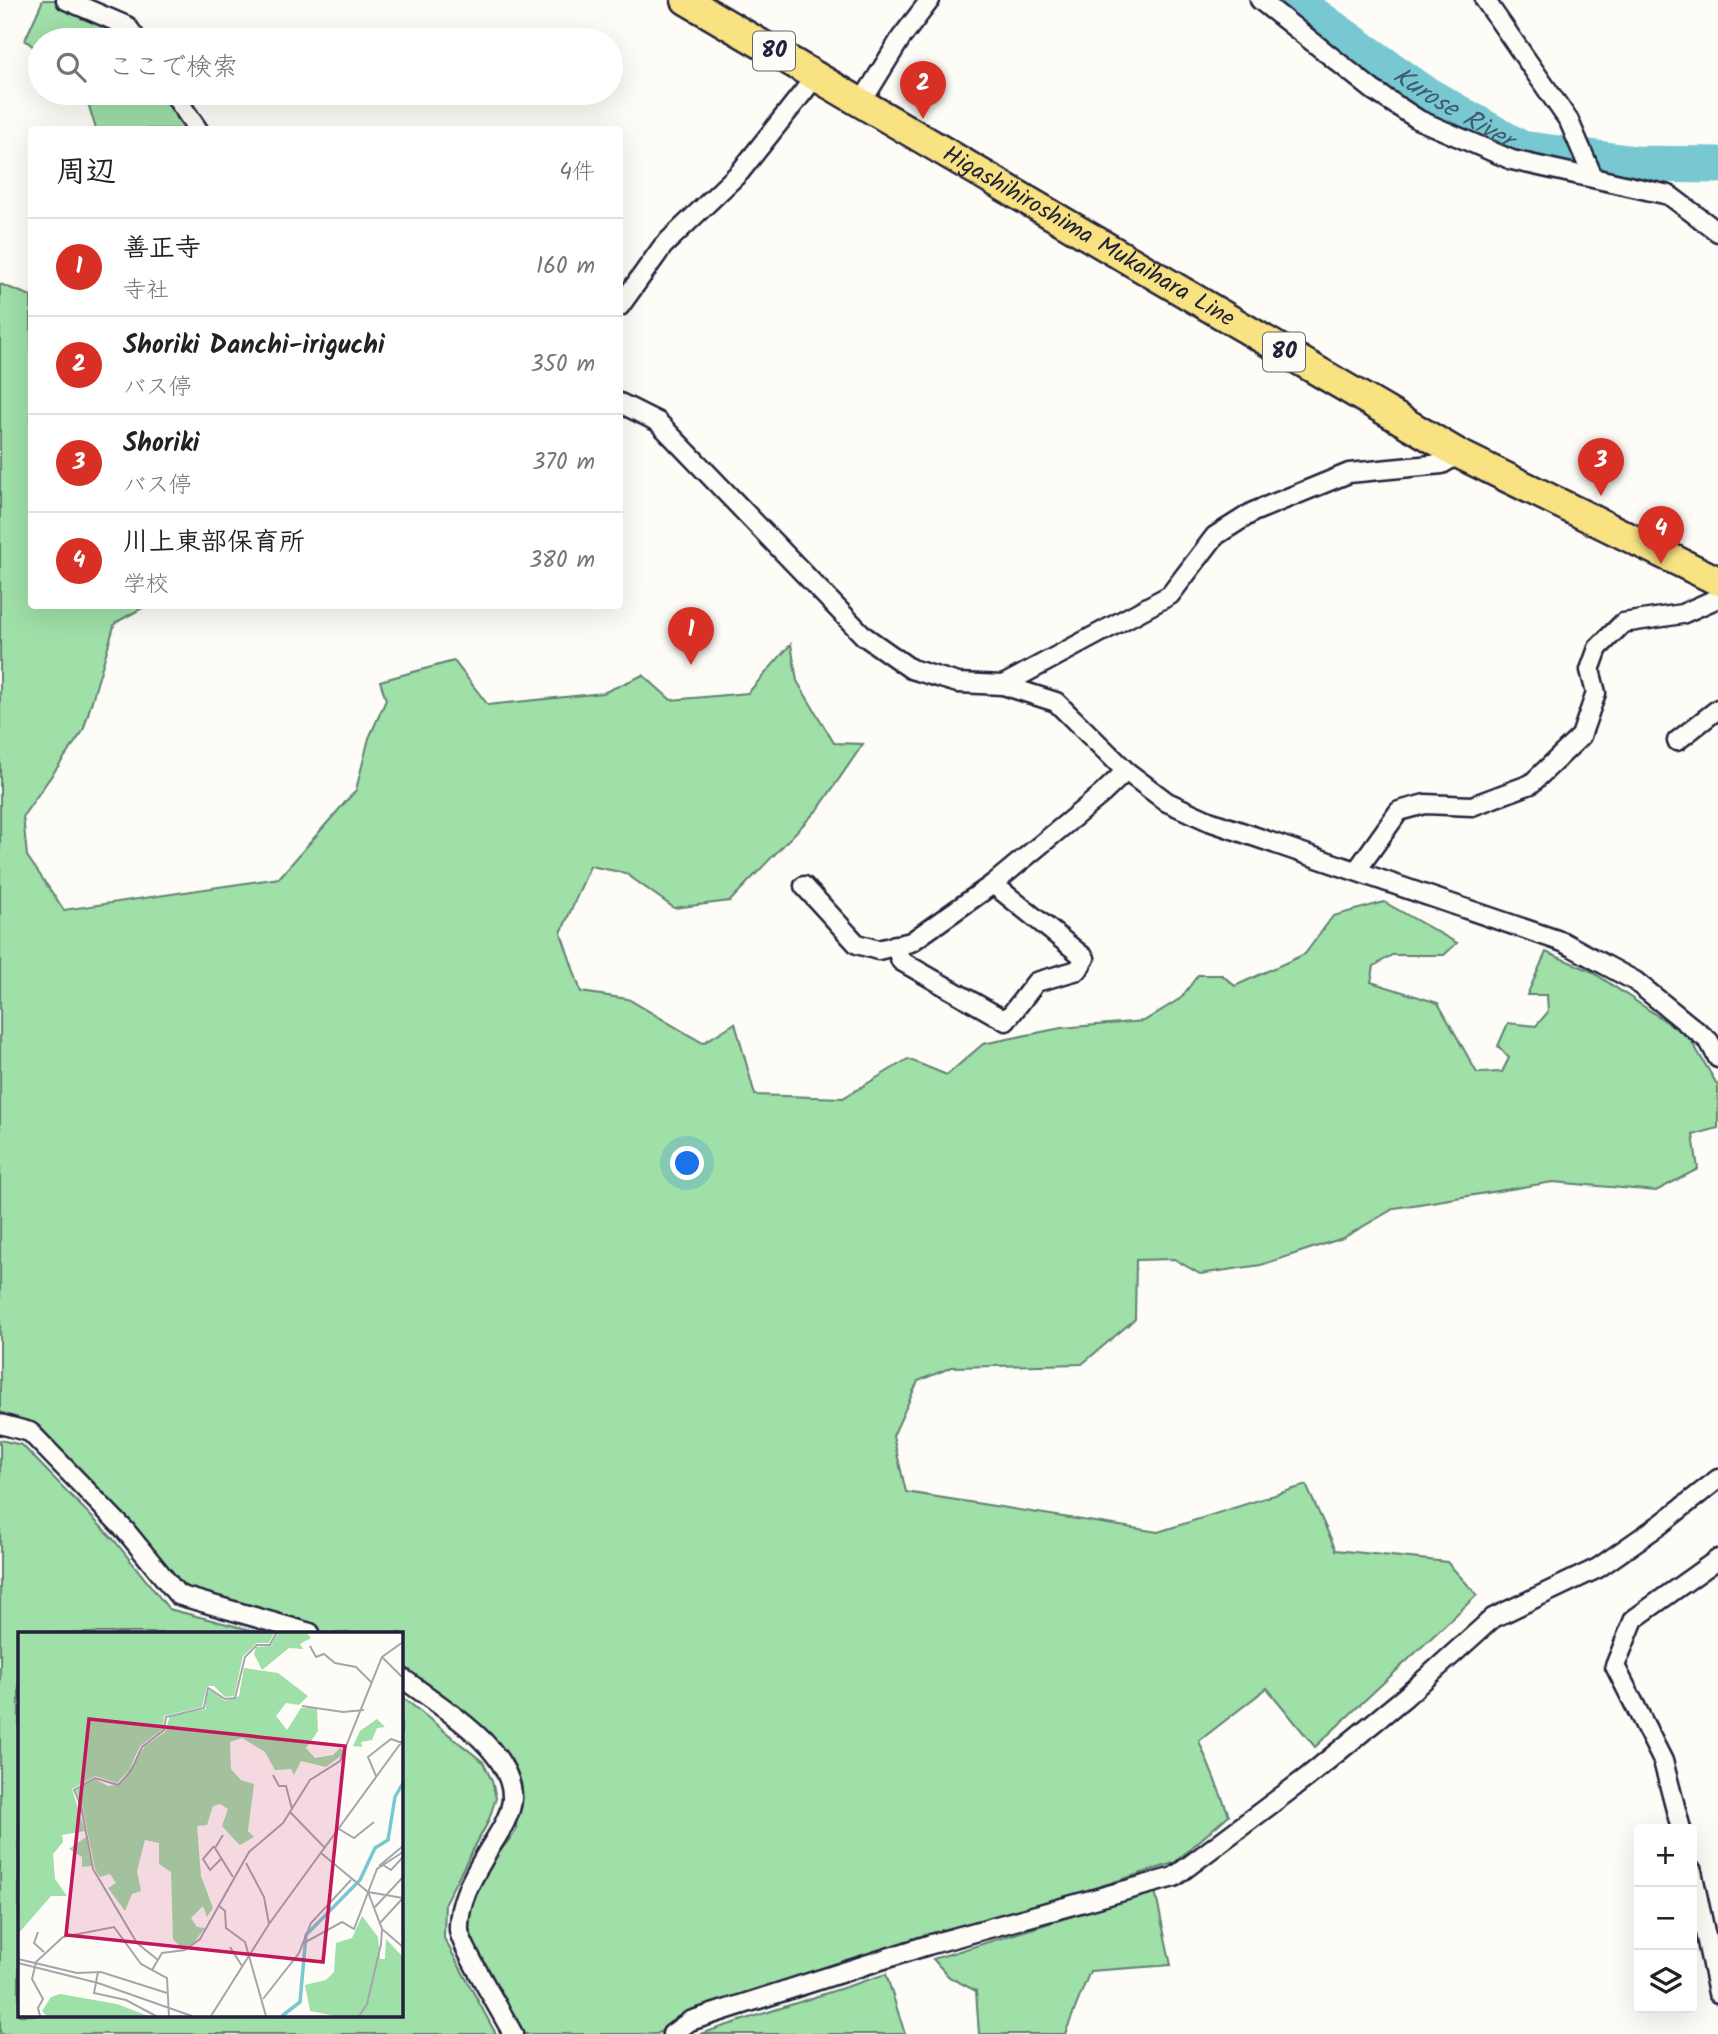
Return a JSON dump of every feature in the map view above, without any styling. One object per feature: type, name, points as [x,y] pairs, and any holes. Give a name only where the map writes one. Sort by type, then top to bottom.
[{"type":"main road","name":"Higashihiroshima Mukaihara Line","points":[[686,0],[1459,454],[1718,581]]},
{"type":"street","points":[[66,0],[128,28]]},
{"type":"street","points":[[861,103],[901,38],[930,0]]},
{"type":"street","points":[[1260,0],[1373,90],[1419,120],[1512,160],[1592,173],[1669,195],[1718,232]]},
{"type":"street","points":[[1485,0],[1569,121],[1592,173]]},
{"type":"street","points":[[623,302],[663,246],[740,172],[816,76]]},
{"type":"street","points":[[181,105],[195,126]]},
{"type":"street","points":[[623,405],[657,422],[864,636],[911,669],[958,683],[1003,685],[1056,702],[1126,771],[1167,802],[1209,821],[1563,942],[1635,981],[1709,1041],[1718,1058]]},
{"type":"street","points":[[1003,685],[1170,595],[1215,536],[1253,512],[1349,473],[1442,464],[1459,454]]},
{"type":"street","points":[[1357,870],[1399,811],[1425,804],[1472,806],[1531,783],[1581,736],[1596,693],[1590,670],[1598,648],[1623,623],[1682,614],[1718,598]]},
{"type":"street","points":[[1677,741],[1718,709]]},
{"type":"street","points":[[804,886],[857,944],[878,950],[911,942],[993,884],[1126,771]]},
{"type":"street","points":[[895,946],[901,961],[1006,1021],[1036,982],[1078,970],[1084,958],[993,884]]},
{"type":"street","points":[[0,1424],[30,1432],[125,1530],[178,1595],[307,1632]]},
{"type":"street","points":[[672,2034],[690,2021],[928,1945],[1174,1877],[1316,1770],[1493,1618],[1598,1568],[1661,1524],[1718,1479]]},
{"type":"street","points":[[1680,1824],[1663,1761],[1615,1666],[1634,1619],[1718,1559]]},
{"type":"street","points":[[402,1678],[496,1753],[507,1775],[512,1799],[501,1828],[460,1906],[459,1934],[513,2034]]},
{"type":"street","points":[[1695,1887],[1718,1993]]},
{"type":"green space","points":[[43,0],[60,0],[104,28],[30,28]]},
{"type":"green space","points":[[89,105],[168,105],[183,126],[95,126]]},
{"type":"green space","points":[[0,284],[28,295],[28,609],[141,609],[115,623],[83,731],[23,816],[27,856],[64,910],[279,878],[356,790],[369,738],[386,700],[380,681],[454,661],[488,705],[603,693],[643,675],[671,700],[748,693],[791,644],[797,681],[834,743],[863,744],[819,808],[730,901],[674,908],[625,873],[590,866],[561,933],[581,992],[628,999],[703,1043],[735,1023],[755,1095],[843,1098],[908,1059],[947,1075],[983,1044],[1061,1028],[1144,1021],[1181,998],[1198,975],[1222,975],[1235,986],[1305,954],[1333,916],[1384,902],[1457,943],[1444,955],[1392,955],[1374,966],[1371,982],[1438,1003],[1477,1073],[1502,1072],[1509,1058],[1498,1046],[1508,1023],[1536,1026],[1548,1012],[1547,995],[1527,995],[1546,952],[1591,971],[1689,1037],[1718,1086],[1718,1128],[1693,1135],[1698,1169],[1656,1191],[1553,1182],[1395,1208],[1343,1238],[1261,1265],[1200,1274],[1174,1259],[1136,1260],[1135,1319],[1082,1364],[952,1367],[918,1381],[893,1436],[906,1492],[1158,1532],[1306,1485],[1336,1550],[1447,1562],[1477,1595],[1315,1747],[1267,1688],[1199,1741],[1229,1815],[1174,1863],[683,2017],[657,2034],[524,2034],[468,1933],[468,1909],[483,1873],[516,1831],[517,1799],[509,1763],[496,1742],[402,1670],[402,1632],[318,1632],[192,1590],[169,1574],[39,1426],[0,1412]]},
{"type":"green space","points":[[0,1440],[22,1445],[114,1540],[169,1609],[258,1632],[18,1632],[18,2016],[402,2016],[402,1697],[483,1762],[492,1781],[496,1798],[488,1822],[445,1902],[444,1938],[496,2034],[0,2034]]},
{"type":"green space","points":[[1155,1891],[1171,1965],[1090,1971],[1065,2034],[979,2034],[976,1991],[949,1977],[933,1959]]},
{"type":"green space","points":[[886,1974],[905,2034],[700,2034]]},
{"type":"waterway","name":"Kurose River","points":[[1292,0],[1425,94],[1521,149],[1636,164],[1718,165]]},
{"type":"place","name":"Shoriki Danchi-iriguchi","points":[[923,119]]},
{"type":"place","name":"Shoriki","points":[[1601,496]]},
{"type":"place","name":"川上東部保育所","points":[[1661,564]]},
{"type":"place","name":"善正寺","points":[[691,665]]}]
